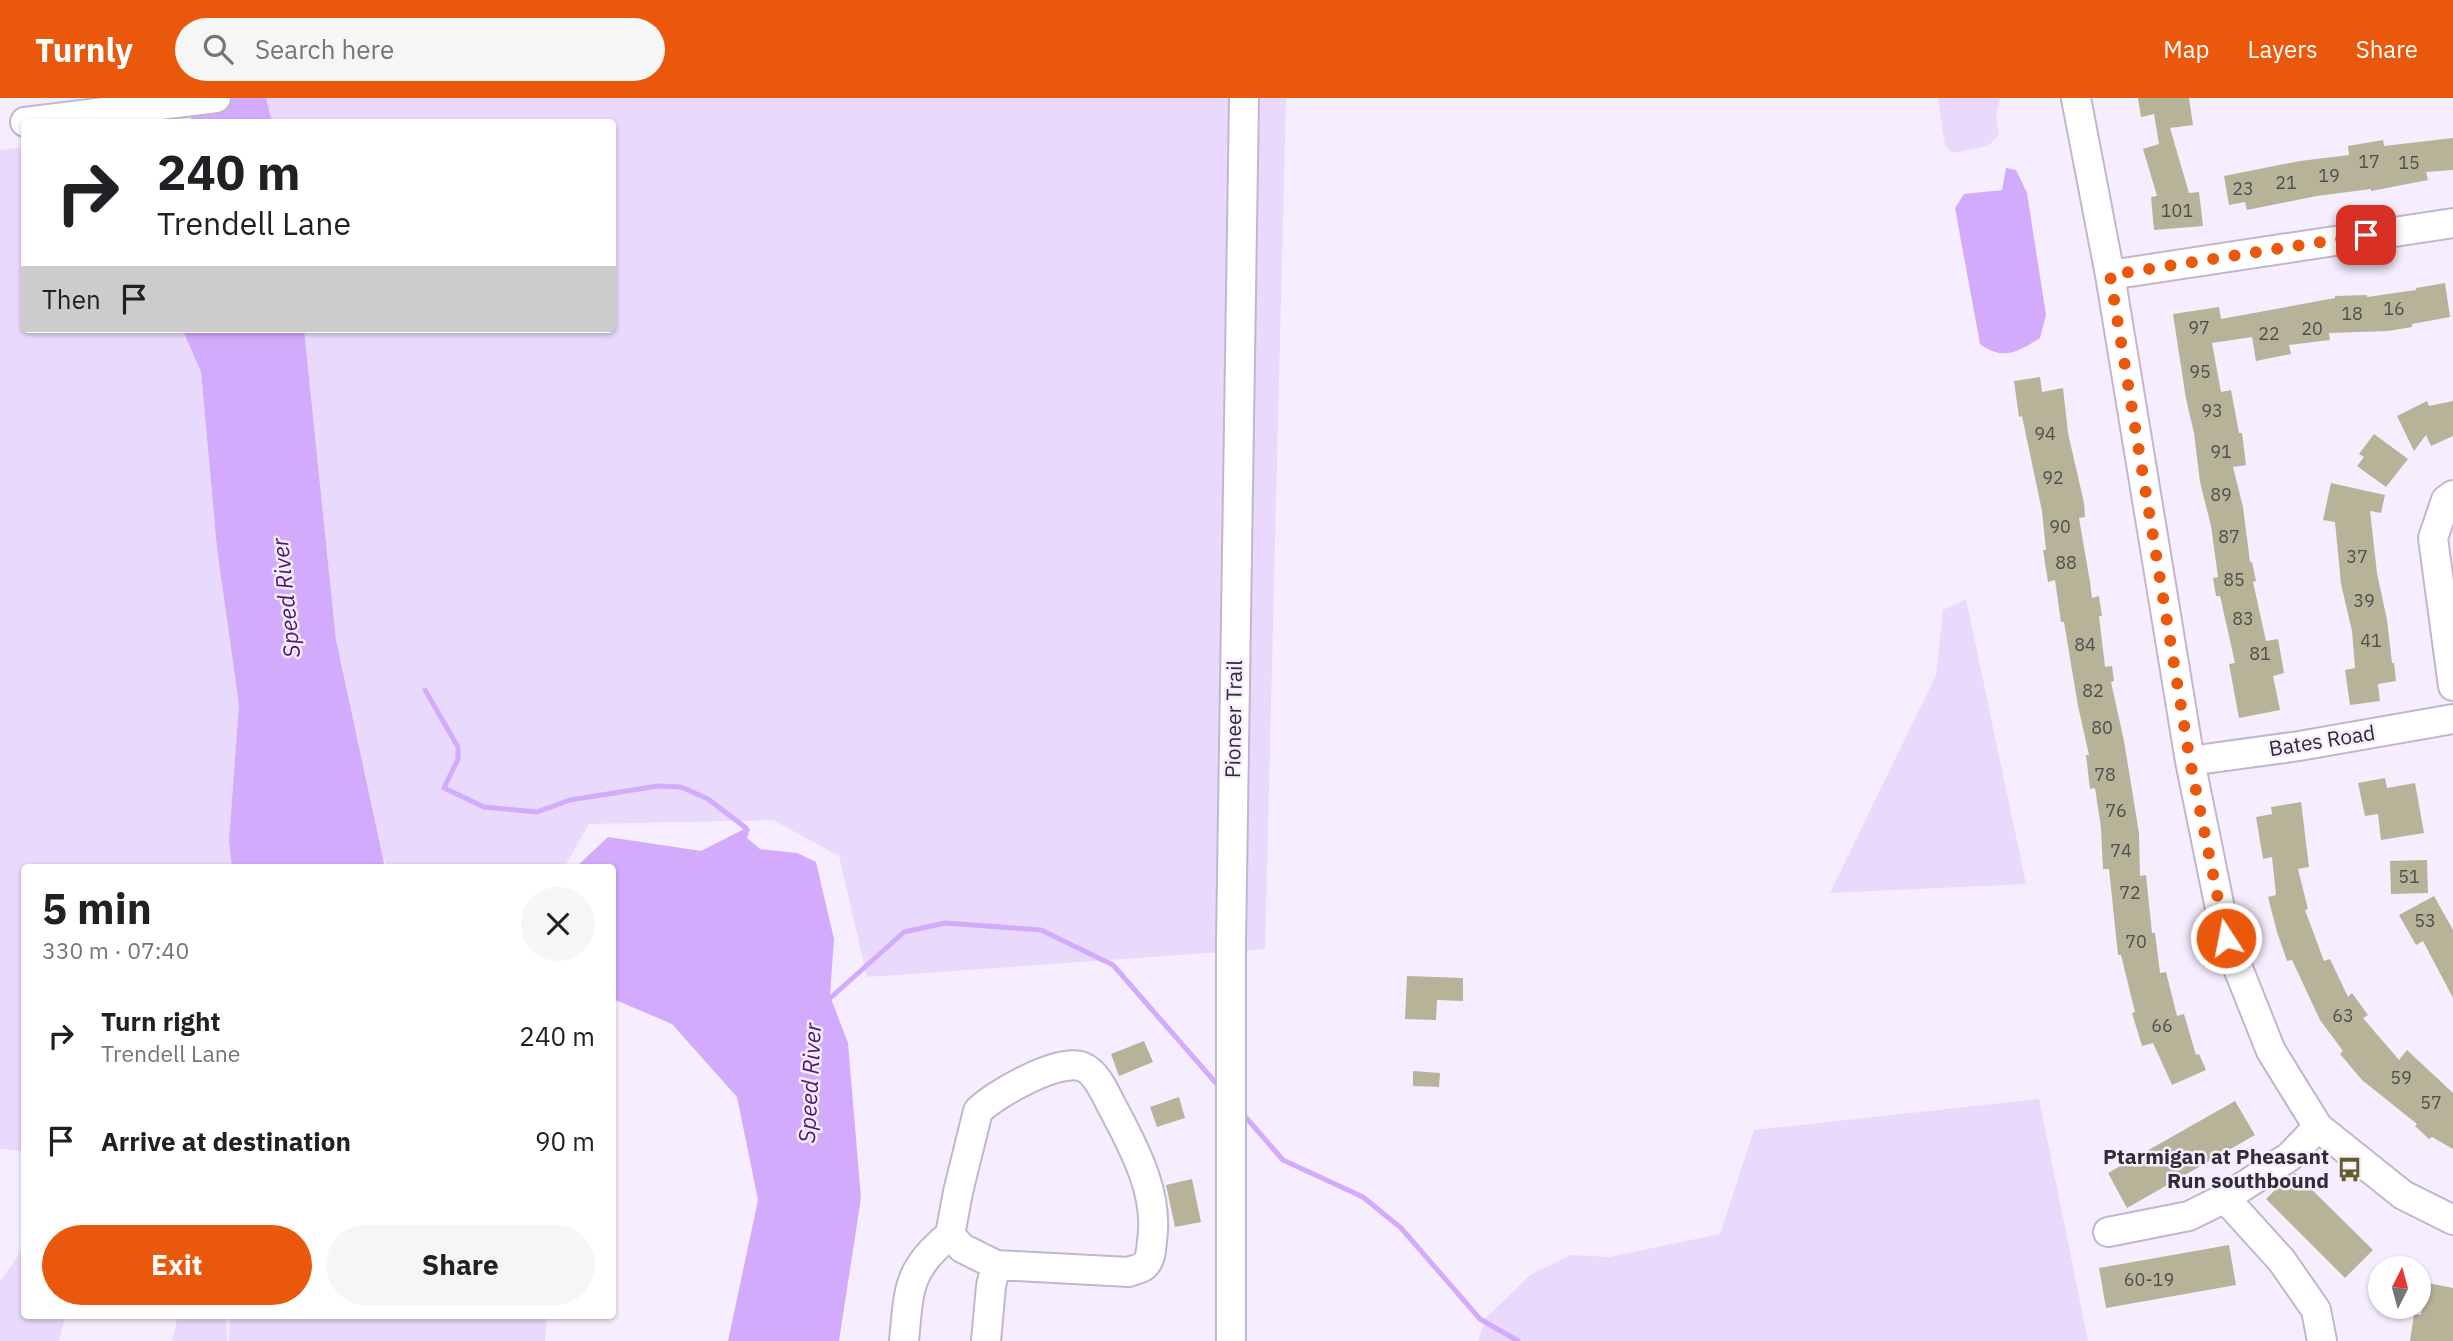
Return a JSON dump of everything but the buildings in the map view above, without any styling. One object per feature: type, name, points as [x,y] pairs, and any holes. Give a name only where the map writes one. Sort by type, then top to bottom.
[{"type":"street","points":[[50,119],[216,98]]},
{"type":"street","name":"Pioneer Trail","points":[[1231,1341],[1231,928],[1244,98]]},
{"type":"street","points":[[2076,98],[2110,275],[2190,761],[2226,938],[2271,1051],[2318,1126],[2403,1195],[2453,1220]]},
{"type":"street","points":[[0,126],[21,123]]},
{"type":"street","points":[[2110,275],[2453,223]]},
{"type":"street","points":[[2453,495],[2446,500],[2433,538],[2453,686]]},
{"type":"street","name":"Bates Road","points":[[2190,761],[2298,746],[2453,719]]},
{"type":"street","points":[[904,1341],[911,1281],[930,1251],[950,1236],[978,1111],[1017,1084],[1054,1069],[1082,1066],[1090,1071],[1103,1090],[1145,1174],[1153,1216],[1150,1256],[1143,1267],[1129,1272],[996,1265],[962,1248],[950,1236]]},
{"type":"street","points":[[2108,1232],[2189,1216],[2225,1198],[2289,1157],[2318,1126]]},
{"type":"street","points":[[2225,1198],[2283,1261],[2316,1310],[2322,1341]]},
{"type":"street","points":[[986,1341],[991,1286],[996,1265]]},
{"type":"shaded area","points":[[266,98],[1286,98],[1265,949],[867,977],[839,856],[773,820],[589,824],[566,864],[386,864],[381,856],[336,640],[304,333],[616,333],[616,119],[271,119]]},
{"type":"shaded area","points":[[1938,98],[2000,98],[1996,115],[1999,135],[1988,146],[1952,153],[1945,145]]},
{"type":"shaded area","points":[[21,147],[21,333],[184,333],[201,372],[217,549],[239,705],[229,840],[232,864],[21,864],[21,1151],[0,1149],[0,150]]},
{"type":"shaded area","points":[[1966,599],[2026,884],[1830,893],[1936,675],[1943,610]]},
{"type":"shaded area","points":[[2039,1099],[2088,1341],[1478,1341],[1486,1318],[1530,1275],[1571,1255],[1609,1257],[1720,1234],[1754,1130]]},
{"type":"shaded area","points":[[21,1251],[21,1319],[64,1319],[59,1341],[0,1341],[0,1282]]},
{"type":"shaded area","points":[[177,1319],[226,1319],[227,1341],[172,1341]]},
{"type":"shaded area","points":[[230,1319],[547,1319],[545,1341],[229,1341]]},
{"type":"water","points":[[186,98],[266,98],[271,119],[191,119]]},
{"type":"water","points":[[2006,168],[2016,170],[2027,193],[2046,315],[2040,338],[2010,353],[1996,352],[1980,344],[1955,208],[1964,194],[2002,190]]},
{"type":"water","name":"Speed River","points":[[184,333],[304,333],[336,640],[384,864],[232,864],[229,840],[239,705],[217,549],[201,372]]},
{"type":"water","name":"Speed River","points":[[746,828],[750,829],[747,838],[760,849],[797,853],[816,862],[834,939],[830,996],[848,1043],[861,1198],[839,1341],[728,1341],[758,1200],[737,1097],[672,1024],[616,1000],[616,864],[579,864],[608,837],[701,851]]},
{"type":"waterway","points":[[425,690],[458,747],[458,759],[444,788],[484,807],[537,812],[570,800],[658,786],[681,787],[708,799],[746,828],[745,832]]},
{"type":"waterway","points":[[827,1001],[904,932],[945,923],[1041,930],[1113,965],[1222,1090]]},
{"type":"waterway","points":[[1242,1113],[1283,1160],[1363,1197],[1401,1228],[1480,1319],[1518,1341]]},
{"type":"place","name":"Ptarmigan at Pheasant Run southbound","points":[[2349,1169]]},
{"type":"route","points":[[2226,938],[2190,761],[2110,275],[2366,235]]}]
